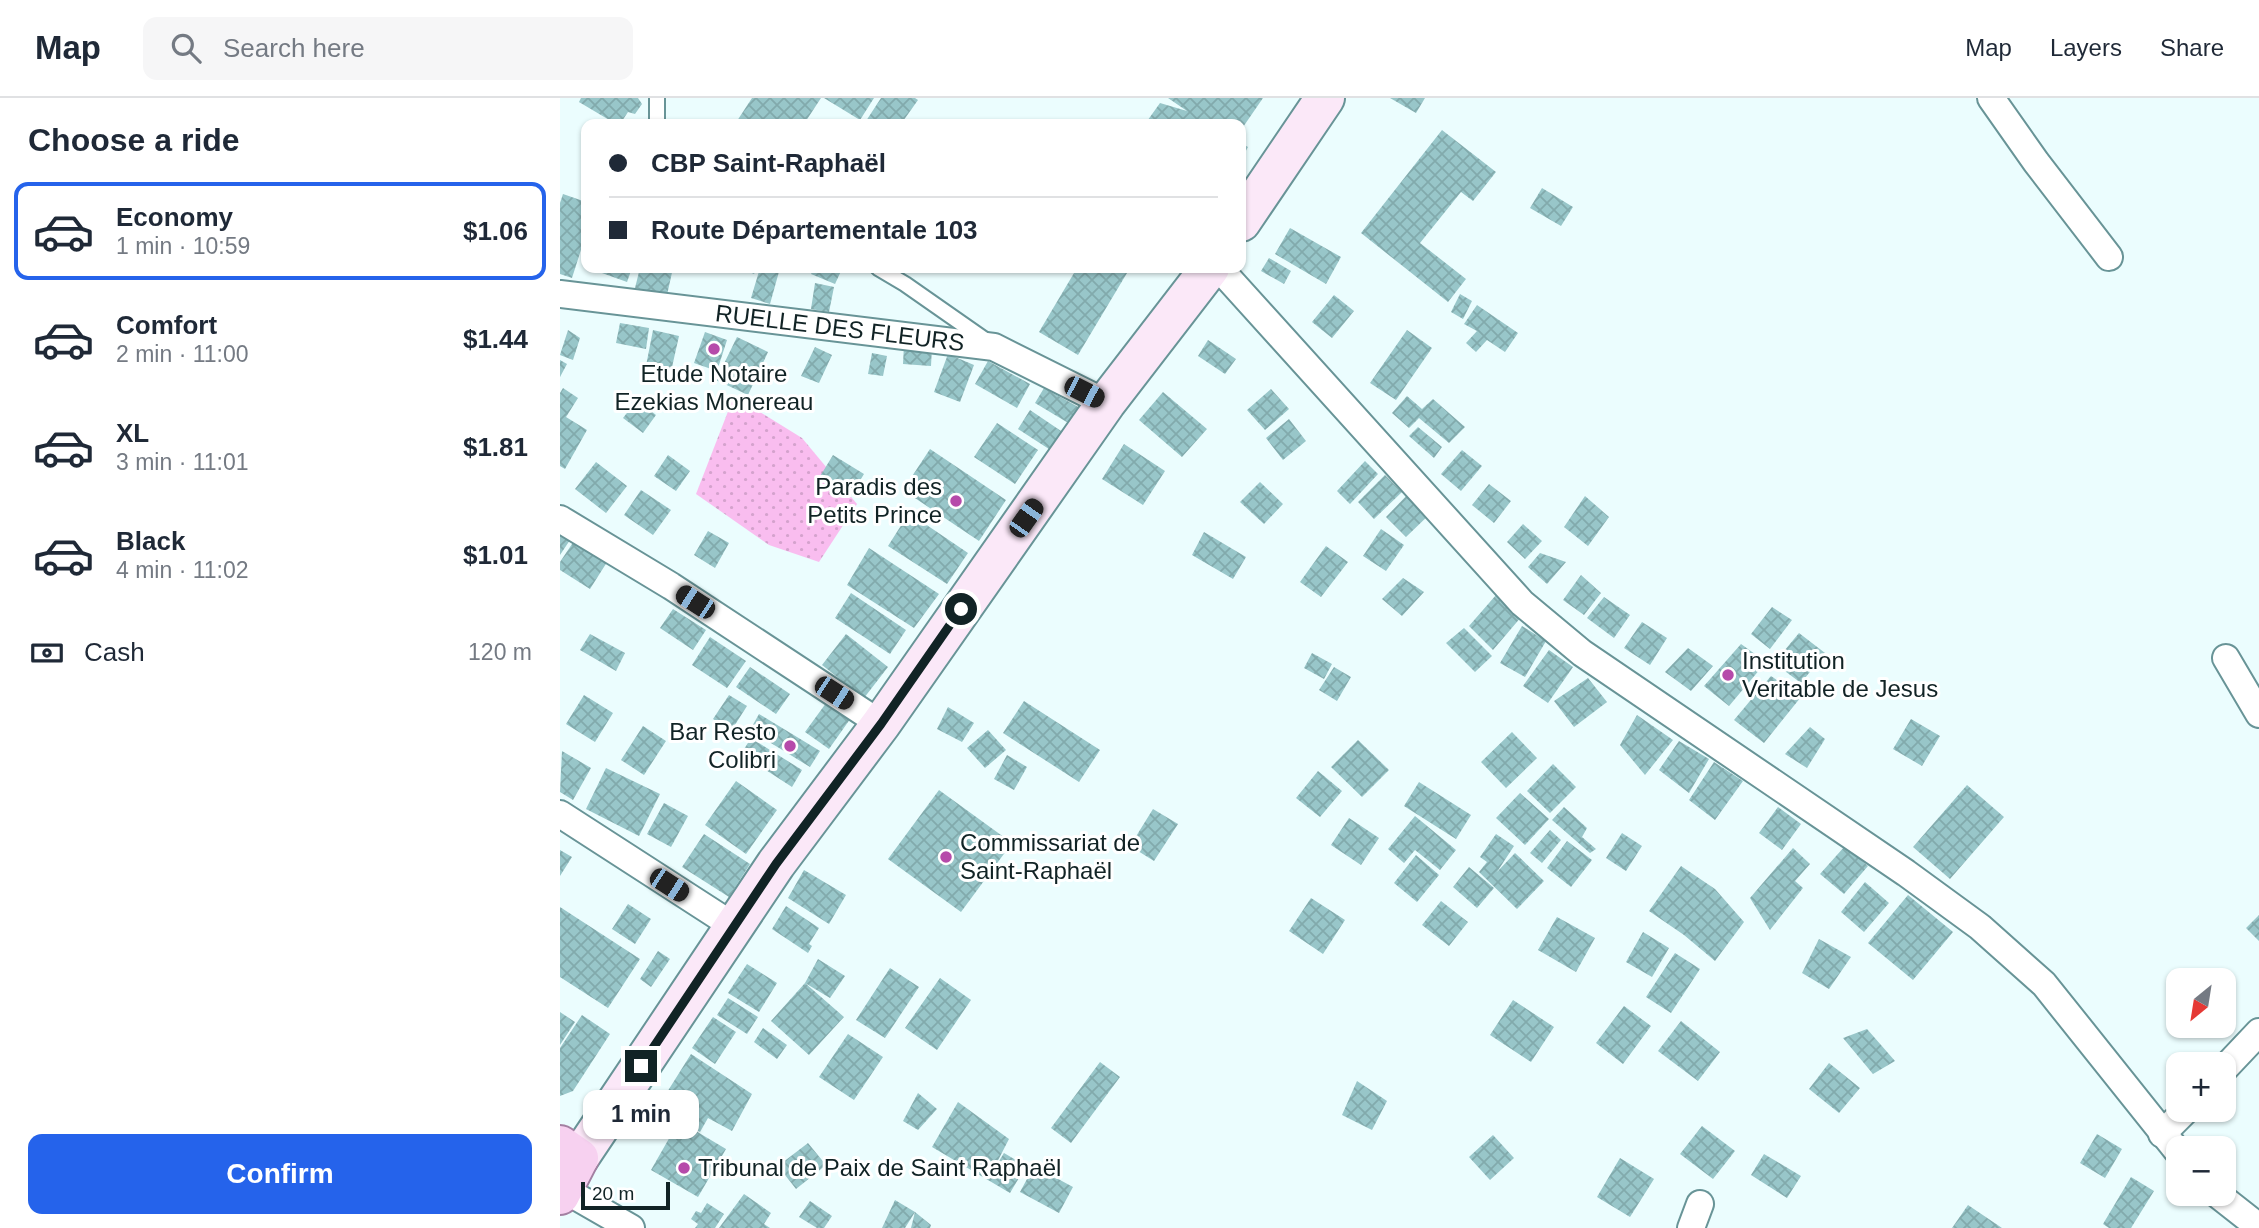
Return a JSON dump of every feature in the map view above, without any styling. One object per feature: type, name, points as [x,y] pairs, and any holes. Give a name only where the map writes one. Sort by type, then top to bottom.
[{"type":"main road","points":[[1246,215],[1325,98]]},
{"type":"main road","points":[[565,1172],[776,864],[881,724],[1106,403],[1205,273]]},
{"type":"street","points":[[1991,98],[2109,257]]},
{"type":"street","points":[[1224,273],[1522,603],[1582,653],[1906,873],[1980,927],[2044,984],[2166,1138]]},
{"type":"street","name":"RUELLE DES FLEURS","points":[[560,293],[995,347],[1106,403]]},
{"type":"street","points":[[560,519],[671,586],[881,724]]},
{"type":"street","points":[[2226,658],[2259,714]]},
{"type":"street","points":[[560,814],[735,927]]},
{"type":"street","points":[[2236,1056],[2259,1032]]},
{"type":"street","points":[[565,1172],[631,1228]]},
{"type":"street","points":[[2232,1206],[2259,1227]]},
{"type":"lane","points":[[657,98],[657,119]]},
{"type":"lane","points":[[886,273],[995,347]]},
{"type":"shaded area","points":[[734,396],[802,438],[857,504],[819,562],[769,545],[696,494]]},
{"type":"building","points":[[581,98],[638,98],[642,104],[635,114],[628,112],[623,119],[608,119],[579,102]]},
{"type":"building","points":[[752,98],[821,98],[807,119],[738,119]]},
{"type":"building","points":[[824,98],[874,98],[858,119]]},
{"type":"building","points":[[881,98],[918,100],[905,119],[867,119]]},
{"type":"building","points":[[1168,98],[1263,98],[1246,123],[1246,119],[1149,119],[1160,103],[1187,111]]},
{"type":"building","points":[[1390,98],[1425,98],[1416,113]]},
{"type":"building","points":[[1442,130],[1496,172],[1473,201],[1461,192],[1420,243],[1466,279],[1448,302],[1361,233]]},
{"type":"building","points":[[1542,188],[1573,207],[1561,226],[1530,208]]},
{"type":"building","points":[[563,194],[581,200],[581,250],[572,278],[560,274],[560,203]]},
{"type":"building","points":[[1290,228],[1341,257],[1326,284],[1275,254]]},
{"type":"building","points":[[1269,258],[1291,271],[1284,284],[1261,271]]},
{"type":"building","points":[[602,273],[630,273],[627,282]]},
{"type":"building","points":[[639,273],[672,273],[667,295],[635,288]]},
{"type":"building","points":[[758,273],[779,273],[770,304],[751,298]]},
{"type":"building","points":[[812,273],[840,273],[835,284]]},
{"type":"building","points":[[1074,273],[1127,273],[1078,355],[1039,332]]},
{"type":"building","points":[[815,283],[834,287],[829,312],[811,309]]},
{"type":"building","points":[[1460,294],[1472,301],[1463,319],[1451,312]]},
{"type":"building","points":[[1334,295],[1354,311],[1332,338],[1312,322]]},
{"type":"building","points":[[1477,305],[1518,333],[1505,352],[1487,340],[1476,352],[1466,343],[1477,331],[1464,324]]},
{"type":"building","points":[[620,323],[649,328],[646,349],[616,343]]},
{"type":"building","points":[[568,330],[580,338],[573,360],[560,355]]},
{"type":"building","points":[[653,330],[679,336],[670,376],[645,371]]},
{"type":"building","points":[[1407,330],[1432,348],[1396,400],[1370,383]]},
{"type":"building","points":[[705,332],[727,340],[717,371],[694,363]]},
{"type":"building","points":[[737,337],[768,352],[748,395],[716,380]]},
{"type":"building","points":[[1208,340],[1236,359],[1225,374],[1198,356]]},
{"type":"building","points":[[904,344],[932,347],[931,366],[903,364]]},
{"type":"building","points":[[815,347],[832,355],[819,383],[801,376]]},
{"type":"building","points":[[872,353],[887,356],[883,376],[868,374]]},
{"type":"building","points":[[948,354],[974,365],[960,402],[934,392]]},
{"type":"building","points":[[560,360],[567,364],[560,377]]},
{"type":"building","points":[[988,361],[1030,384],[1017,408],[975,384]]},
{"type":"building","points":[[563,388],[578,398],[566,417],[587,430],[565,469],[560,466],[560,393]]},
{"type":"building","points":[[1044,388],[1080,408],[1070,424],[1035,403]]},
{"type":"building","points":[[1271,389],[1289,409],[1265,430],[1247,410]]},
{"type":"building","points":[[1163,392],[1207,429],[1182,457],[1139,420]]},
{"type":"building","points":[[1407,396],[1422,409],[1433,399],[1465,427],[1449,443],[1419,418],[1409,428],[1392,413]]},
{"type":"building","points":[[637,400],[656,415],[643,433],[623,418]]},
{"type":"building","points":[[1030,410],[1064,433],[1052,451],[1018,429]]},
{"type":"building","points":[[1289,419],[1306,441],[1283,460],[1266,438]]},
{"type":"building","points":[[997,423],[1038,450],[1015,484],[974,457]]},
{"type":"building","points":[[1418,427],[1442,447],[1434,458],[1409,436]]},
{"type":"building","points":[[1124,444],[1165,471],[1143,505],[1102,479]]},
{"type":"building","points":[[930,449],[1006,500],[979,541],[903,490]]},
{"type":"building","points":[[1462,450],[1482,466],[1461,491],[1441,474]]},
{"type":"building","points":[[668,455],[690,471],[676,491],[654,476]]},
{"type":"building","points":[[833,455],[864,474],[850,497],[819,478]]},
{"type":"building","points":[[1365,461],[1378,474],[1350,504],[1337,491]]},
{"type":"building","points":[[596,462],[627,486],[606,513],[575,489]]},
{"type":"building","points":[[1385,475],[1402,492],[1374,519],[1358,502]]},
{"type":"building","points":[[1260,482],[1283,504],[1264,524],[1240,502]]},
{"type":"building","points":[[1489,484],[1511,501],[1494,523],[1472,505]]},
{"type":"building","points":[[641,490],[671,510],[653,535],[624,515]]},
{"type":"building","points":[[1411,491],[1432,512],[1406,537],[1386,517]]},
{"type":"building","points":[[1585,496],[1609,517],[1588,546],[1564,527]]},
{"type":"building","points":[[909,513],[968,553],[947,584],[888,546]]},
{"type":"building","points":[[1523,524],[1542,541],[1525,559],[1507,542]]},
{"type":"building","points":[[1381,529],[1404,545],[1386,571],[1363,556]]},
{"type":"building","points":[[560,530],[572,537],[560,555]]},
{"type":"building","points":[[708,531],[729,543],[715,568],[694,555]]},
{"type":"building","points":[[1204,532],[1246,557],[1233,579],[1192,555]]},
{"type":"building","points":[[576,538],[609,559],[590,589],[560,570],[560,562]]},
{"type":"building","points":[[1326,546],[1348,562],[1321,597],[1300,582]]},
{"type":"building","points":[[869,548],[939,594],[914,628],[847,585]]},
{"type":"building","points":[[1540,553],[1566,562],[1547,584],[1528,567]]},
{"type":"building","points":[[1581,575],[1601,593],[1584,615],[1563,600]]},
{"type":"building","points":[[1403,578],[1424,592],[1402,616],[1382,599]]},
{"type":"building","points":[[851,593],[906,630],[890,654],[835,618]]},
{"type":"building","points":[[1496,595],[1522,616],[1493,650],[1469,626]]},
{"type":"building","points":[[1604,597],[1630,615],[1614,638],[1587,618]]},
{"type":"building","points":[[1772,607],[1792,620],[1770,649],[1751,634]]},
{"type":"building","points":[[673,609],[706,630],[693,650],[660,628]]},
{"type":"building","points":[[1642,622],[1667,638],[1650,665],[1624,648]]},
{"type":"building","points":[[1522,626],[1546,641],[1525,677],[1500,663]]},
{"type":"building","points":[[1464,628],[1492,656],[1475,672],[1446,643]]},
{"type":"building","points":[[1799,633],[1825,653],[1801,683],[1774,663]]},
{"type":"building","points":[[590,634],[625,653],[616,671],[580,650]]},
{"type":"building","points":[[846,634],[888,667],[864,698],[822,665]]},
{"type":"building","points":[[710,637],[746,661],[727,688],[692,665]]},
{"type":"building","points":[[1741,644],[1766,662],[1729,706],[1704,686]]},
{"type":"building","points":[[1688,648],[1713,666],[1691,691],[1665,672]]},
{"type":"building","points":[[1549,650],[1573,667],[1548,703],[1523,686]]},
{"type":"building","points":[[1312,653],[1332,664],[1324,679],[1304,668]]},
{"type":"building","points":[[750,667],[790,694],[776,714],[736,687]]},
{"type":"building","points":[[1334,667],[1351,677],[1337,701],[1319,690]]},
{"type":"building","points":[[1771,676],[1801,697],[1764,743],[1734,720]]},
{"type":"building","points":[[1588,678],[1607,702],[1574,727],[1554,701]]},
{"type":"building","points":[[584,695],[613,713],[595,742],[566,724]]},
{"type":"building","points":[[729,695],[747,706],[731,731],[713,719]]},
{"type":"building","points":[[829,699],[853,715],[829,749],[805,732]]},
{"type":"building","points":[[1024,701],[1100,750],[1079,782],[1003,733]]},
{"type":"building","points":[[948,707],[974,723],[962,742],[937,729]]},
{"type":"building","points":[[759,714],[820,751],[810,767],[750,730]]},
{"type":"building","points":[[1637,715],[1673,740],[1645,775],[1620,745]]},
{"type":"building","points":[[1911,719],[1940,736],[1922,766],[1893,749]]},
{"type":"building","points":[[643,726],[666,741],[644,775],[621,760]]},
{"type":"building","points":[[1810,727],[1825,739],[1807,768],[1785,754]]},
{"type":"building","points":[[988,730],[1006,750],[985,768],[967,748]]},
{"type":"building","points":[[1512,732],[1537,758],[1506,788],[1481,762]]},
{"type":"building","points":[[751,738],[802,770],[792,787],[741,754]]},
{"type":"building","points":[[1358,740],[1389,770],[1362,797],[1331,767]]},
{"type":"building","points":[[1679,741],[1709,759],[1689,793],[1659,770]]},
{"type":"building","points":[[562,751],[591,768],[573,800],[560,792]]},
{"type":"building","points":[[1007,755],[1027,767],[1014,790],[994,779]]},
{"type":"building","points":[[1714,762],[1743,781],[1715,820],[1689,800]]},
{"type":"building","points":[[1553,764],[1576,787],[1550,813],[1527,791]]},
{"type":"building","points":[[606,768],[660,794],[639,836],[586,809]]},
{"type":"building","points":[[1318,771],[1342,791],[1320,817],[1296,798]]},
{"type":"building","points":[[736,781],[777,810],[746,854],[705,825]]},
{"type":"building","points":[[1419,782],[1471,815],[1456,839],[1404,806]]},
{"type":"building","points":[[1967,785],[2004,817],[1950,879],[1913,847]]},
{"type":"building","points":[[939,790],[1012,843],[961,912],[888,859]]},
{"type":"building","points":[[1520,793],[1549,819],[1525,845],[1496,818]]},
{"type":"building","points":[[664,803],[688,816],[671,847],[647,834]]},
{"type":"building","points":[[1564,807],[1587,828],[1582,837],[1596,849],[1590,853],[1552,820]]},
{"type":"building","points":[[1778,807],[1801,824],[1782,850],[1759,833]]},
{"type":"building","points":[[1153,809],[1178,824],[1154,861],[1130,846]]},
{"type":"building","points":[[1415,816],[1456,850],[1440,870],[1415,850],[1404,863],[1388,849]]},
{"type":"building","points":[[1349,818],[1379,838],[1361,865],[1331,845]]},
{"type":"building","points":[[1550,830],[1561,840],[1542,863],[1530,853]]},
{"type":"building","points":[[1622,833],[1642,846],[1626,871],[1606,858]]},
{"type":"building","points":[[704,834],[750,864],[729,897],[682,867]]},
{"type":"building","points":[[1496,834],[1514,846],[1497,872],[1515,853],[1544,881],[1517,909],[1479,872],[1487,862],[1480,857]]},
{"type":"building","points":[[1567,841],[1592,860],[1571,887],[1547,868]]},
{"type":"building","points":[[1845,846],[1868,866],[1844,894],[1820,874]]},
{"type":"building","points":[[1793,848],[1810,864],[1795,881],[1803,888],[1770,930],[1750,898]]},
{"type":"building","points":[[560,850],[572,857],[560,876]]},
{"type":"building","points":[[1416,855],[1439,875],[1417,902],[1394,883]]},
{"type":"building","points":[[1681,866],[1715,889],[1744,922],[1715,961],[1649,911]]},
{"type":"building","points":[[1469,867],[1494,888],[1477,908],[1453,887]]},
{"type":"building","points":[[804,870],[846,895],[829,924],[788,898]]},
{"type":"building","points":[[1865,882],[1889,903],[1864,932],[1841,912]]},
{"type":"building","points":[[1908,895],[1953,932],[1913,980],[1868,943]]},
{"type":"building","points":[[1311,898],[1345,920],[1323,954],[1289,931]]},
{"type":"building","points":[[1441,901],[1468,922],[1449,946],[1422,925]]},
{"type":"building","points":[[628,904],[651,919],[635,944],[612,929]]},
{"type":"building","points":[[786,906],[819,928],[809,944],[812,946],[808,953],[772,929]]},
{"type":"building","points":[[560,907],[640,959],[608,1008],[560,977]]},
{"type":"building","points":[[2259,915],[2259,941],[2246,928]]},
{"type":"building","points":[[1557,917],[1595,938],[1576,972],[1538,950]]},
{"type":"building","points":[[1643,932],[1669,948],[1652,977],[1626,962]]},
{"type":"building","points":[[1819,939],[1851,957],[1829,989],[1802,973]]},
{"type":"building","points":[[658,951],[670,959],[651,987],[640,979]]},
{"type":"building","points":[[1675,953],[1700,969],[1671,1013],[1646,997]]},
{"type":"building","points":[[818,959],[845,976],[830,998],[805,983]]},
{"type":"building","points":[[747,964],[777,983],[759,1012],[728,993]]},
{"type":"building","points":[[890,968],[919,987],[885,1038],[856,1020]]},
{"type":"building","points":[[940,978],[971,1000],[937,1050],[905,1028]]},
{"type":"building","points":[[805,983],[844,1017],[809,1055],[771,1021]]},
{"type":"building","points":[[728,998],[758,1017],[747,1034],[717,1015]]},
{"type":"building","points":[[1513,1000],[1554,1027],[1531,1062],[1490,1035]]},
{"type":"building","points":[[1624,1006],[1651,1026],[1623,1064],[1596,1043]]},
{"type":"building","points":[[560,1012],[575,1022],[560,1045]]},
{"type":"building","points":[[582,1015],[610,1034],[573,1091],[560,1096],[560,1048]]},
{"type":"building","points":[[713,1017],[736,1032],[715,1064],[692,1048]]},
{"type":"building","points":[[1681,1021],[1720,1052],[1698,1081],[1658,1051]]},
{"type":"building","points":[[763,1028],[787,1045],[777,1059],[754,1042]]},
{"type":"building","points":[[1867,1029],[1895,1061],[1873,1074],[1843,1038]]},
{"type":"building","points":[[848,1034],[883,1057],[854,1100],[819,1077]]},
{"type":"building","points":[[691,1054],[752,1094],[732,1131],[708,1118],[700,1132],[659,1105]]},
{"type":"building","points":[[1100,1062],[1120,1077],[1071,1143],[1051,1128]]},
{"type":"building","points":[[1829,1063],[1860,1088],[1839,1113],[1809,1089]]},
{"type":"building","points":[[1357,1081],[1387,1101],[1372,1130],[1342,1115]]},
{"type":"building","points":[[918,1093],[937,1109],[918,1130],[903,1121]]},
{"type":"building","points":[[958,1102],[1009,1139],[991,1174],[1004,1153],[1026,1166],[1010,1193],[932,1147]]},
{"type":"building","points":[[679,1121],[726,1149],[698,1197],[651,1170]]},
{"type":"building","points":[[1702,1126],[1735,1151],[1713,1179],[1680,1154]]},
{"type":"building","points":[[2097,1134],[2122,1149],[2105,1178],[2080,1163]]},
{"type":"building","points":[[1493,1135],[1514,1158],[1490,1180],[1469,1157]]},
{"type":"building","points":[[808,1143],[826,1165],[796,1189],[778,1166]]},
{"type":"building","points":[[1764,1154],[1801,1176],[1787,1198],[1751,1175]]},
{"type":"building","points":[[1620,1158],[1654,1179],[1630,1217],[1597,1197]]},
{"type":"building","points":[[1034,1166],[1073,1187],[1059,1213],[1020,1192]]},
{"type":"building","points":[[2131,1177],[2154,1191],[2131,1228],[2109,1228],[2103,1224]]},
{"type":"building","points":[[744,1194],[771,1213],[764,1224],[770,1228],[719,1228]]},
{"type":"building","points":[[895,1200],[915,1212],[905,1228],[882,1228]]},
{"type":"building","points":[[810,1201],[832,1216],[824,1228],[817,1228],[799,1217]]},
{"type":"building","points":[[707,1203],[724,1214],[715,1228],[695,1228],[698,1224],[691,1219],[696,1211],[701,1213]]},
{"type":"building","points":[[1968,1205],[2002,1228],[1952,1228]]},
{"type":"building","points":[[915,1212],[931,1225],[930,1228],[911,1228]]},
{"type":"place","name":"Etude Notaire Ezekias Monereau","points":[[714,349]]},
{"type":"place","name":"Paradis des Petits Prince","points":[[956,501]]},
{"type":"place","name":"Institution Veritable de Jesus","points":[[1728,675]]},
{"type":"place","name":"Bar Resto Colibri","points":[[790,746]]},
{"type":"place","name":"Commissariat de Saint-Raphaël","points":[[946,857]]},
{"type":"place","name":"Tribunal de Paix de Saint Raphaël","points":[[684,1168]]},
{"type":"route","points":[[641,1066],[776,864],[881,724],[961,609]]}]
